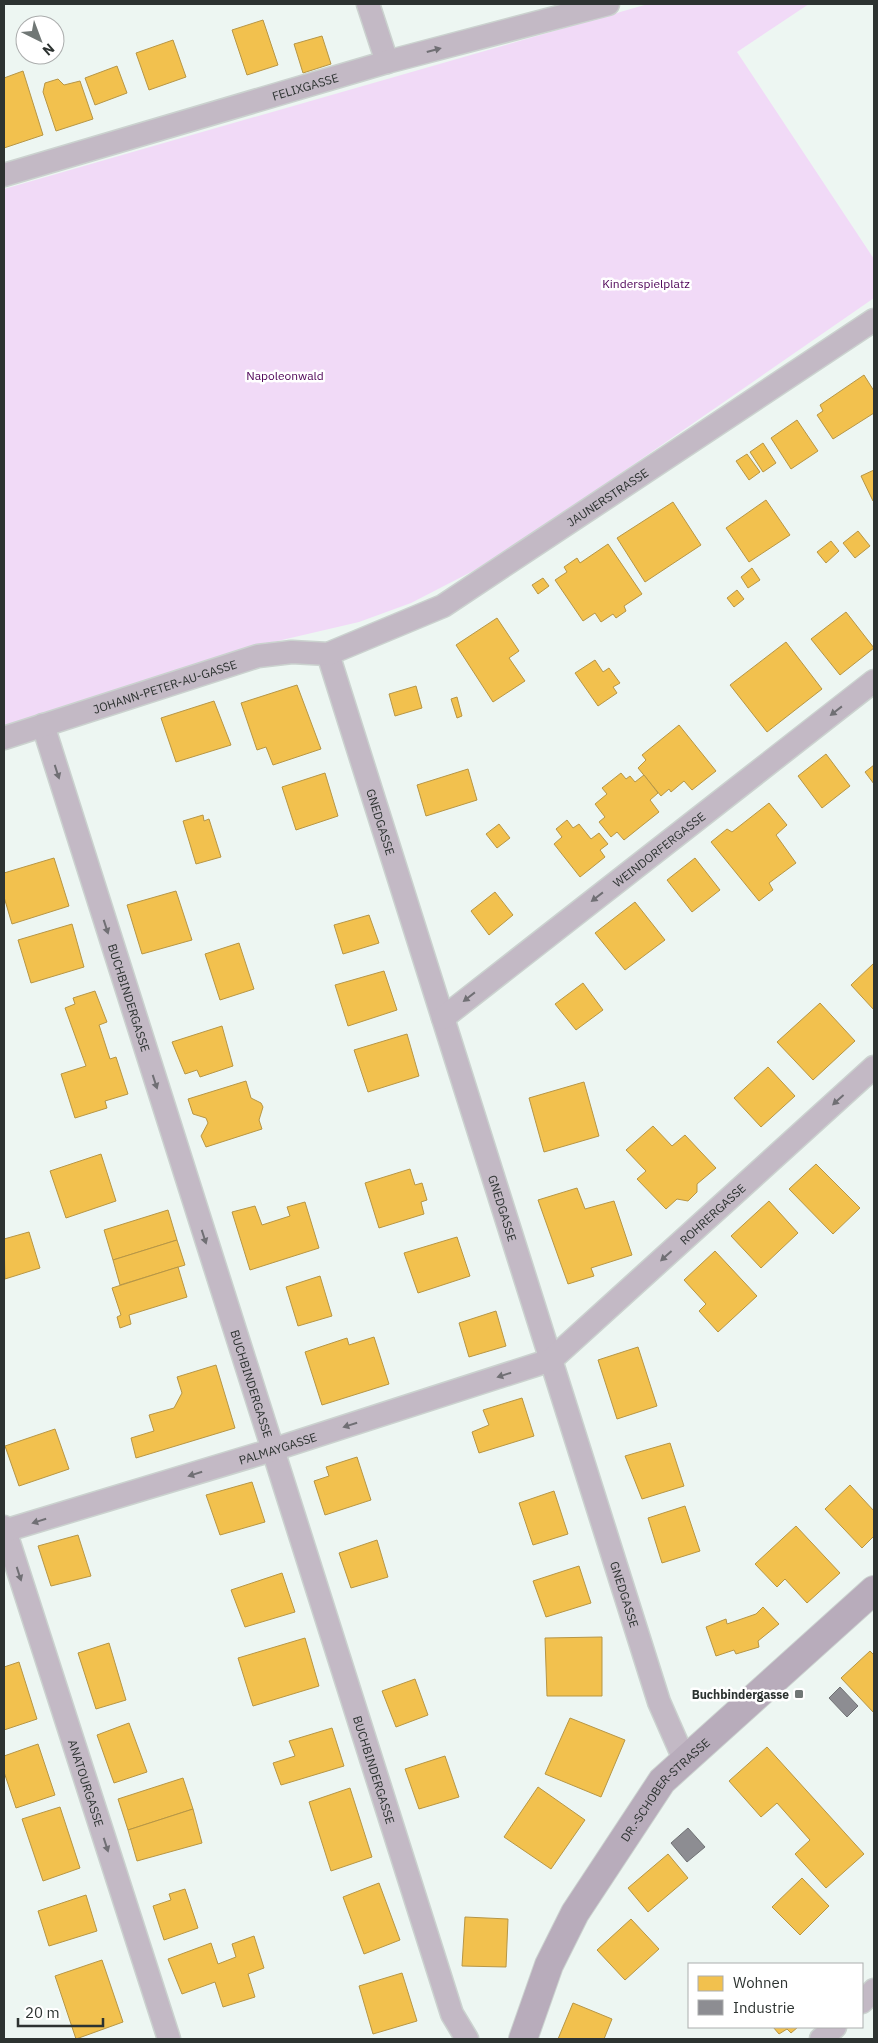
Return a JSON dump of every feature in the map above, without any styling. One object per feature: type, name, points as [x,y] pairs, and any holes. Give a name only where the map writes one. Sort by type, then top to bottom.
[{"type":"street","points":[[368,4],[387,62]]},
{"type":"street","name":"FELIXGASSE","points":[[4,175],[387,62],[608,4]]},
{"type":"street","name":"JAUNERSTRASSE","points":[[328,654],[443,606],[874,320]]},
{"type":"street","name":"JOHANN-PETER-AU-GASSE","points":[[4,738],[258,656],[292,652],[328,654]]},
{"type":"street","name":"GNEDGASSE","points":[[328,654],[659,1702],[684,1759]]},
{"type":"street","name":"WEINDORFERGASSE","points":[[443,1018],[874,681]]},
{"type":"street","name":"BUCHBINDERGASSE","points":[[43,725],[452,2014],[467,2039]]},
{"type":"street","name":"ROHRERGASSE","points":[[551,1360],[874,1068]]},
{"type":"street","name":"PALMAYGASSE","points":[[4,1530],[272,1450],[551,1360]]},
{"type":"street","name":"ANATOURGASSE","points":[[4,1530],[169,2039]]},
{"type":"street","name":"DR.-SCHOBER-STRASSE","points":[[523,2039],[549,1965],[575,1913],[662,1781],[684,1759],[781,1676],[874,1590]]},
{"type":"street","points":[[863,2001],[874,1990]]},
{"type":"street","points":[[821,2039],[834,2028]]},
{"type":"green space","name":"Napoleonwald","points":[[648,4],[809,4],[737,52],[874,259],[874,298],[546,525],[473,571],[411,603],[359,622],[269,643],[4,727],[4,189]]},
{"type":"building: Wohnen","points":[[263,20],[278,65],[247,75],[232,30]]},
{"type":"building: Wohnen","points":[[322,36],[331,64],[303,73],[294,44]]},
{"type":"building: Wohnen","points":[[173,40],[186,77],[149,90],[136,53]]},
{"type":"building: Wohnen","points":[[117,66],[127,93],[95,105],[85,78]]},
{"type":"building: Wohnen","points":[[23,71],[43,135],[4,148],[4,78]]},
{"type":"building: Wohnen","points":[[58,79],[64,85],[80,81],[93,119],[56,131],[43,92],[45,83]]},
{"type":"building: Wohnen","points":[[864,375],[874,391],[874,413],[833,439],[817,415],[823,411],[820,405]]},
{"type":"building: Wohnen","points":[[797,420],[818,451],[791,469],[771,438]]},
{"type":"building: Wohnen","points":[[763,443],[776,463],[763,472],[750,452]]},
{"type":"building: Wohnen","points":[[747,454],[760,472],[749,480],[736,461]]},
{"type":"building: Wohnen","points":[[874,470],[874,501],[873,501],[861,476]]},
{"type":"building: Wohnen","points":[[766,500],[790,535],[749,562],[726,528]]},
{"type":"building: Wohnen","points":[[673,502],[701,545],[645,582],[617,538]]},
{"type":"building: Wohnen","points":[[858,531],[870,546],[855,558],[843,543]]},
{"type":"building: Wohnen","points":[[831,541],[839,551],[826,563],[817,552]]},
{"type":"building: Wohnen","points":[[608,544],[642,594],[624,606],[626,611],[616,618],[613,614],[601,622],[595,613],[583,621],[555,580],[567,572],[564,567],[577,558],[580,563]]},
{"type":"building: Wohnen","points":[[752,568],[760,580],[748,588],[741,577]]},
{"type":"building: Wohnen","points":[[543,578],[549,586],[538,594],[532,585]]},
{"type":"building: Wohnen","points":[[737,590],[744,599],[734,607],[727,598]]},
{"type":"building: Wohnen","points":[[846,612],[874,648],[840,675],[811,639]]},
{"type":"building: Wohnen","points":[[497,618],[519,651],[509,658],[525,681],[493,702],[456,645]]},
{"type":"building: Wohnen","points":[[786,642],[822,689],[767,732],[730,685]]},
{"type":"building: Wohnen","points":[[595,660],[603,672],[609,668],[620,683],[613,687],[617,693],[598,706],[575,673]]},
{"type":"building: Wohnen","points":[[297,685],[321,749],[273,765],[266,747],[257,750],[241,703]]},
{"type":"building: Wohnen","points":[[416,686],[422,708],[395,716],[389,694]]},
{"type":"building: Wohnen","points":[[457,697],[462,716],[457,718],[451,699]]},
{"type":"building: Wohnen","points":[[214,701],[231,745],[176,762],[161,718]]},
{"type":"building: Wohnen","points":[[679,725],[716,771],[692,790],[684,781],[671,792],[669,789],[661,796],[638,768],[646,760],[642,755]]},
{"type":"building: Wohnen","points":[[826,754],[850,786],[822,808],[798,776]]},
{"type":"building: Wohnen","points":[[874,765],[874,784],[865,772]]},
{"type":"building: Wohnen","points":[[468,769],[477,800],[426,816],[417,785]]},
{"type":"building: Wohnen","points":[[325,773],[338,816],[296,830],[282,787]]},
{"type":"building: Wohnen","points":[[621,773],[626,779],[630,776],[635,782],[644,775],[658,793],[650,800],[659,812],[624,840],[617,832],[611,837],[599,822],[605,817],[595,804],[607,794],[602,788]]},
{"type":"building: Wohnen","points":[[769,803],[787,825],[776,835],[796,863],[769,883],[773,890],[759,901],[711,842],[727,829],[732,832]]},
{"type":"building: Wohnen","points":[[203,815],[204,821],[209,819],[221,857],[196,864],[183,821]]},
{"type":"building: Wohnen","points":[[567,820],[573,828],[579,824],[591,839],[599,833],[608,844],[600,850],[605,857],[580,877],[554,844],[562,837],[556,829]]},
{"type":"building: Wohnen","points":[[499,824],[510,838],[497,848],[486,834]]},
{"type":"building: Wohnen","points":[[54,858],[69,906],[12,924],[4,897],[4,873]]},
{"type":"building: Wohnen","points":[[695,858],[720,890],[692,912],[667,880]]},
{"type":"building: Wohnen","points":[[176,891],[192,940],[142,954],[127,905]]},
{"type":"building: Wohnen","points":[[495,892],[513,915],[489,935],[471,911]]},
{"type":"building: Wohnen","points":[[635,902],[665,940],[625,970],[595,933]]},
{"type":"building: Wohnen","points":[[369,915],[379,943],[343,954],[334,925]]},
{"type":"building: Wohnen","points":[[72,924],[84,967],[31,983],[18,940]]},
{"type":"building: Wohnen","points":[[239,943],[254,989],[220,1000],[205,954]]},
{"type":"building: Wohnen","points":[[874,963],[874,1010],[851,985]]},
{"type":"building: Wohnen","points":[[384,971],[397,1010],[348,1026],[335,985]]},
{"type":"building: Wohnen","points":[[583,983],[603,1010],[576,1030],[555,1004]]},
{"type":"building: Wohnen","points":[[95,991],[107,1022],[99,1025],[110,1059],[116,1057],[128,1094],[105,1101],[107,1108],[75,1118],[61,1074],[86,1066],[65,1008],[75,1004],[73,998]]},
{"type":"building: Wohnen","points":[[820,1003],[855,1041],[813,1080],[777,1042]]},
{"type":"building: Wohnen","points":[[222,1026],[233,1066],[200,1077],[197,1070],[185,1074],[172,1042]]},
{"type":"building: Wohnen","points":[[407,1034],[419,1076],[368,1092],[354,1050]]},
{"type":"building: Wohnen","points":[[768,1067],[795,1096],[761,1127],[734,1098]]},
{"type":"building: Wohnen","points":[[246,1081],[251,1098],[261,1103],[263,1107],[259,1120],[262,1129],[206,1147],[201,1136],[208,1123],[206,1118],[193,1114],[188,1099]]},
{"type":"building: Wohnen","points":[[584,1082],[599,1136],[544,1152],[529,1098]]},
{"type":"building: Wohnen","points":[[653,1126],[672,1146],[685,1135],[716,1168],[697,1184],[697,1192],[688,1201],[677,1199],[666,1209],[637,1179],[646,1171],[626,1150]]},
{"type":"building: Wohnen","points":[[101,1154],[116,1201],[66,1218],[50,1171]]},
{"type":"building: Wohnen","points":[[816,1164],[860,1208],[833,1234],[789,1189]]},
{"type":"building: Wohnen","points":[[410,1169],[415,1185],[422,1183],[427,1200],[421,1202],[424,1214],[379,1228],[365,1183]]},
{"type":"building: Wohnen","points":[[577,1188],[585,1209],[614,1201],[632,1255],[591,1268],[594,1276],[568,1284],[538,1200]]},
{"type":"building: Wohnen","points":[[769,1201],[798,1233],[761,1268],[731,1236]]},
{"type":"building: Wohnen","points":[[305,1202],[319,1248],[250,1270],[232,1212],[255,1206],[262,1225],[290,1216],[287,1207]]},
{"type":"building: Wohnen","points":[[168,1210],[177,1240],[113,1260],[104,1230]]},
{"type":"building: Wohnen","points":[[29,1232],[40,1268],[5,1279],[4,1239]]},
{"type":"building: Wohnen","points":[[457,1237],[470,1276],[418,1293],[404,1253]]},
{"type":"building: Wohnen","points":[[177,1240],[185,1265],[120,1285],[113,1260]]},
{"type":"building: Wohnen","points":[[715,1251],[757,1296],[718,1332],[699,1311],[706,1304],[684,1280]]},
{"type":"building: Wohnen","points":[[178,1267],[187,1297],[129,1315],[131,1324],[120,1328],[117,1317],[121,1315],[112,1288]]},
{"type":"building: Wohnen","points":[[320,1276],[332,1316],[298,1326],[286,1287]]},
{"type":"building: Wohnen","points":[[496,1311],[506,1346],[469,1357],[459,1323]]},
{"type":"building: Wohnen","points":[[374,1337],[389,1384],[322,1405],[305,1352],[347,1338],[349,1345]]},
{"type":"building: Wohnen","points":[[638,1347],[657,1406],[617,1419],[598,1360]]},
{"type":"building: Wohnen","points":[[216,1365],[235,1428],[136,1458],[131,1438],[154,1431],[149,1415],[174,1408],[182,1393],[177,1377]]},
{"type":"building: Wohnen","points":[[522,1398],[534,1436],[479,1453],[472,1432],[489,1425],[483,1410]]},
{"type":"building: Wohnen","points":[[55,1429],[69,1469],[19,1486],[5,1446]]},
{"type":"building: Wohnen","points":[[670,1443],[684,1486],[642,1499],[625,1456]]},
{"type":"building: Wohnen","points":[[357,1457],[371,1500],[325,1515],[314,1481],[329,1476],[326,1467]]},
{"type":"building: Wohnen","points":[[252,1482],[265,1522],[220,1535],[206,1495]]},
{"type":"building: Wohnen","points":[[850,1485],[874,1511],[874,1536],[862,1548],[825,1509]]},
{"type":"building: Wohnen","points":[[554,1491],[568,1534],[533,1545],[519,1503]]},
{"type":"building: Wohnen","points":[[685,1506],[700,1551],[662,1563],[648,1518]]},
{"type":"building: Wohnen","points":[[796,1526],[840,1573],[807,1603],[785,1579],[777,1587],[755,1564]]},
{"type":"building: Wohnen","points":[[78,1535],[91,1576],[51,1586],[38,1546]]},
{"type":"building: Wohnen","points":[[377,1540],[388,1577],[351,1588],[339,1553]]},
{"type":"building: Wohnen","points":[[579,1566],[591,1603],[546,1617],[533,1581]]},
{"type":"building: Wohnen","points":[[282,1573],[295,1612],[245,1627],[231,1590]]},
{"type":"building: Wohnen","points":[[763,1607],[779,1624],[758,1641],[759,1647],[736,1654],[734,1650],[716,1656],[706,1627],[726,1619],[727,1624],[756,1614]]},
{"type":"building: Wohnen","points":[[602,1637],[602,1696],[547,1696],[545,1638]]},
{"type":"building: Wohnen","points":[[305,1638],[319,1686],[253,1706],[238,1658]]},
{"type":"building: Wohnen","points":[[109,1643],[126,1700],[96,1709],[78,1653]]},
{"type":"building: Wohnen","points":[[870,1651],[874,1655],[874,1713],[841,1678]]},
{"type":"building: Wohnen","points":[[19,1662],[37,1719],[4,1730],[4,1667]]},
{"type":"building: Wohnen","points":[[415,1679],[428,1715],[396,1727],[382,1691]]},
{"type":"building: Wohnen","points":[[570,1718],[625,1740],[601,1797],[545,1774]]},
{"type":"building: Wohnen","points":[[129,1723],[147,1772],[114,1783],[97,1735]]},
{"type":"building: Wohnen","points":[[332,1728],[344,1766],[281,1785],[273,1763],[295,1756],[289,1741]]},
{"type":"building: Wohnen","points":[[38,1744],[55,1795],[16,1808],[4,1772],[4,1756]]},
{"type":"building: Wohnen","points":[[767,1747],[864,1854],[826,1888],[795,1854],[810,1840],[777,1803],[761,1817],[729,1781]]},
{"type":"building: Wohnen","points":[[445,1756],[459,1797],[419,1809],[405,1769]]},
{"type":"building: Wohnen","points":[[183,1778],[193,1809],[128,1830],[118,1799]]},
{"type":"building: Wohnen","points":[[538,1787],[585,1820],[551,1869],[504,1837]]},
{"type":"building: Wohnen","points":[[350,1788],[372,1857],[331,1871],[309,1802]]},
{"type":"building: Wohnen","points":[[60,1807],[80,1868],[43,1881],[22,1819]]},
{"type":"building: Wohnen","points":[[193,1809],[202,1843],[137,1861],[128,1830]]},
{"type":"building: Wohnen","points":[[668,1854],[688,1878],[648,1912],[628,1888]]},
{"type":"building: Wohnen","points":[[802,1878],[829,1906],[800,1935],[772,1907]]},
{"type":"building: Wohnen","points":[[379,1883],[400,1940],[364,1954],[343,1897]]},
{"type":"building: Wohnen","points":[[185,1889],[198,1928],[164,1940],[153,1906],[171,1900],[169,1894]]},
{"type":"building: Wohnen","points":[[86,1895],[97,1931],[49,1946],[38,1911]]},
{"type":"building: Wohnen","points":[[465,1917],[508,1919],[506,1967],[462,1966]]},
{"type":"building: Wohnen","points":[[631,1919],[659,1949],[625,1980],[597,1950]]},
{"type":"building: Wohnen","points":[[254,1936],[264,1968],[248,1974],[255,1997],[223,2007],[215,1982],[182,1994],[168,1959],[211,1943],[218,1964],[236,1957],[232,1944]]},
{"type":"building: Wohnen","points":[[102,1960],[123,2022],[76,2039],[55,1976]]},
{"type":"building: Wohnen","points":[[402,1973],[417,2021],[373,2034],[359,1986]]},
{"type":"building: Wohnen","points":[[573,2003],[612,2019],[604,2039],[558,2039]]},
{"type":"building: Wohnen","points":[[774,2028],[797,2028],[791,2033],[787,2029],[779,2034]]},
{"type":"building: Industrie","points":[[840,1687],[858,1706],[847,1717],[829,1698]]},
{"type":"building: Industrie","points":[[688,1828],[705,1847],[687,1862],[671,1843]]},
{"type":"place","name":"Buchbindergasse","points":[[799,1694]]},
{"type":"park label","name":"Kinderspielplatz","points":[[646,283]]}]
